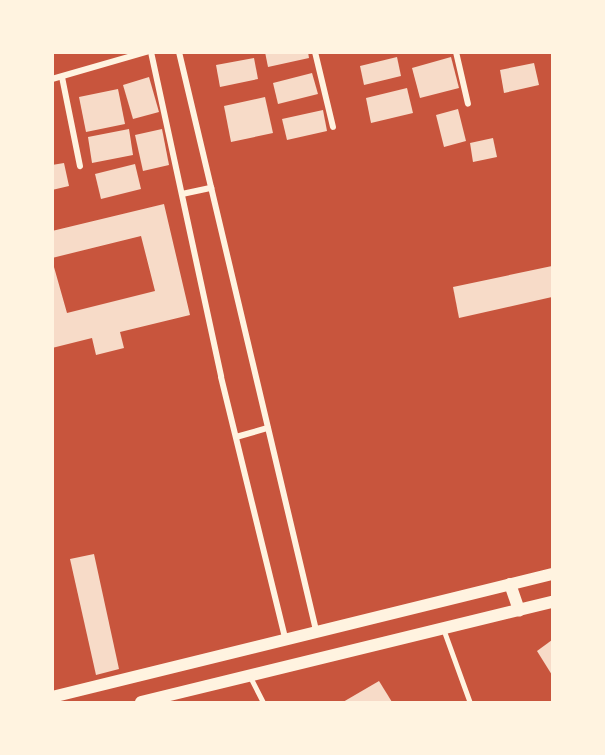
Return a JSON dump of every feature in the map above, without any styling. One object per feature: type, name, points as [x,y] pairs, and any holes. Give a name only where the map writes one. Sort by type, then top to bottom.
[{"type":"main road","points":[[52,697],[316,630],[552,574]]},
{"type":"main road","points":[[510,584],[519,610]]},
{"type":"main road","points":[[141,702],[552,602]]},
{"type":"street","points":[[52,79],[146,52]]},
{"type":"street","points":[[151,52],[236,437],[285,638]]},
{"type":"street","points":[[179,52],[316,630]]},
{"type":"street","points":[[315,52],[333,128]]},
{"type":"street","points":[[456,52],[468,104]]},
{"type":"street","points":[[62,77],[80,166]]},
{"type":"street","points":[[182,194],[211,188]]},
{"type":"street","points":[[236,437],[268,428]]},
{"type":"lane","points":[[443,628],[470,702]]},
{"type":"lane","points":[[250,676],[263,702]]},
{"type":"building","points":[[265,52],[308,52],[309,58],[268,67]]},
{"type":"building","points":[[397,57],[401,76],[364,85],[360,66]]},
{"type":"building","points":[[451,57],[459,88],[420,98],[412,68]]},
{"type":"building","points":[[254,58],[258,79],[220,87],[216,65]]},
{"type":"building","points":[[534,63],[539,85],[504,93],[500,70]]},
{"type":"building","points":[[312,73],[318,94],[278,104],[273,83]]},
{"type":"building","points":[[149,77],[159,112],[133,119],[123,85]]},
{"type":"building","points":[[407,88],[413,113],[371,123],[366,98]]},
{"type":"building","points":[[118,89],[125,124],[86,132],[79,97]]},
{"type":"building","points":[[265,97],[273,133],[231,142],[224,106]]},
{"type":"building","points":[[458,109],[466,141],[444,147],[436,115]]},
{"type":"building","points":[[323,110],[327,131],[287,140],[282,119]]},
{"type":"building","points":[[129,129],[133,155],[92,163],[88,137]]},
{"type":"building","points":[[162,129],[169,165],[143,171],[135,135]]},
{"type":"building","points":[[493,138],[497,157],[473,162],[470,143]]},
{"type":"building","points":[[64,163],[69,186],[52,190],[52,165]]},
{"type":"building","points":[[135,164],[141,189],[101,199],[95,174]]},
{"type":"building","points":[[164,204],[190,315],[120,332],[124,348],[96,355],[92,338],[52,348],[52,260],[67,313],[155,291],[141,236],[52,258],[52,231]]},
{"type":"building","points":[[552,266],[552,297],[459,318],[453,287]]},
{"type":"building","points":[[94,554],[119,669],[96,675],[70,559]]},
{"type":"building","points":[[552,640],[552,675],[537,651]]},
{"type":"building","points":[[379,681],[392,702],[343,702]]}]
